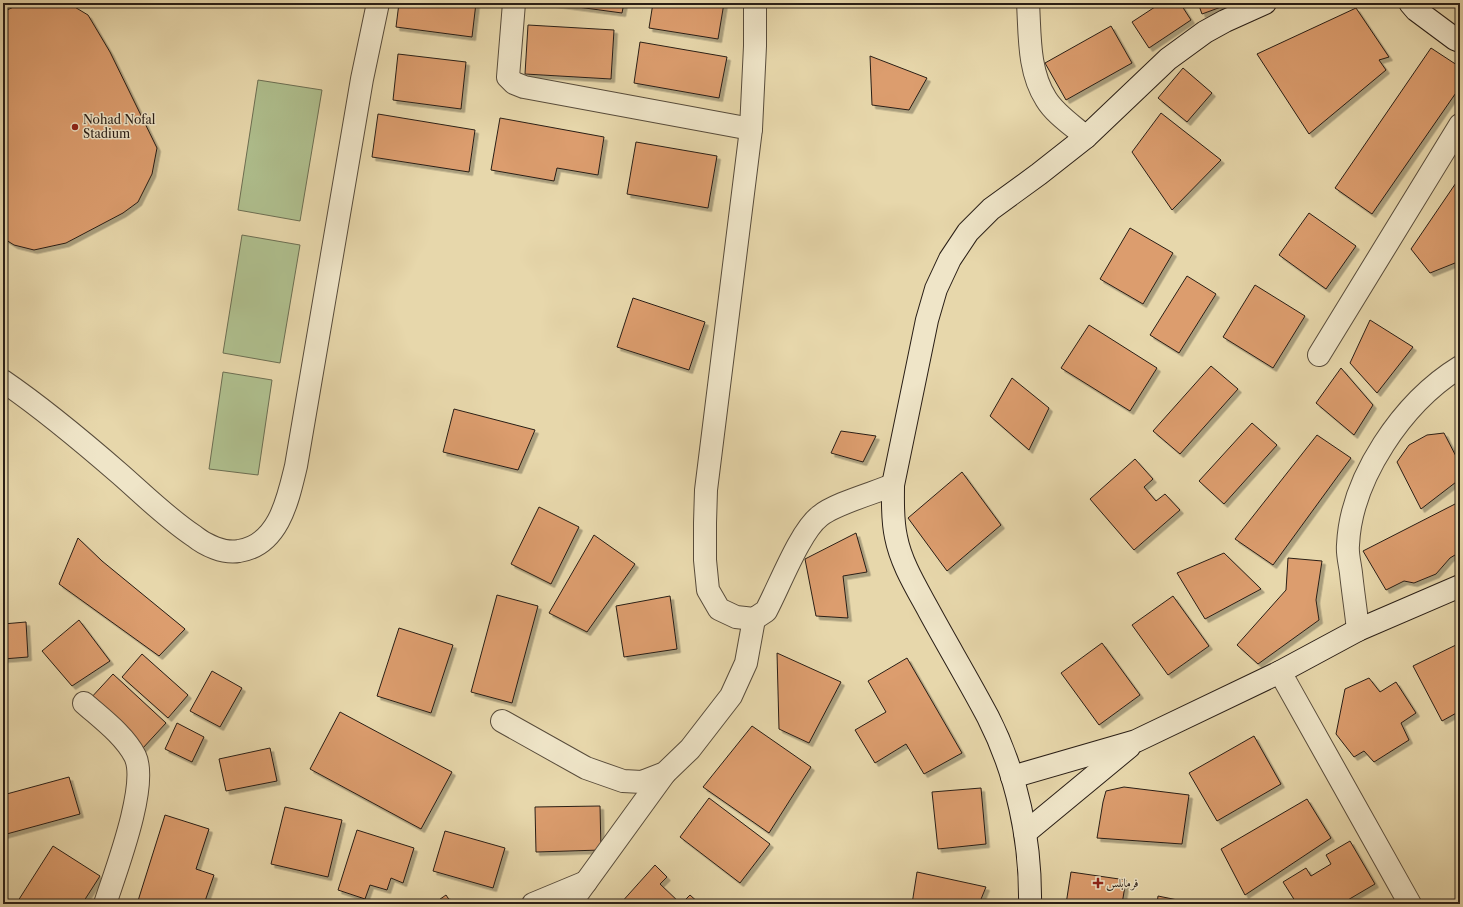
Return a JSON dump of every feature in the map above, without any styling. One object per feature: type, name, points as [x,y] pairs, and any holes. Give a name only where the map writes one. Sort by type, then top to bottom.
[{"type":"street","points":[[3,381],[33,402],[87,446],[194,537],[216,549],[238,551],[258,544],[277,525],[288,500],[296,466],[361,87],[378,3]]},
{"type":"street","points":[[514,3],[508,77],[514,83],[524,87],[751,129]]},
{"type":"street","points":[[755,3],[755,46],[751,129],[706,490],[705,553],[708,590],[719,609],[736,617],[754,619],[766,611],[806,532],[819,516],[836,507],[893,485]]},
{"type":"street","points":[[1028,3],[1034,74],[1039,88],[1046,100],[1058,113],[1086,137]]},
{"type":"street","points":[[1030,904],[1031,881],[1025,833],[1012,776],[988,717],[903,562],[894,525],[893,485],[927,320],[936,288],[950,259],[968,232],[991,209],[1040,174],[1086,137],[1168,59],[1186,45],[1225,21],[1265,3]]},
{"type":"street","points":[[1410,3],[1416,10],[1454,40],[1460,41]]},
{"type":"street","points":[[1319,355],[1460,125]]},
{"type":"street","points":[[1358,630],[1348,546],[1355,502],[1376,456],[1407,413],[1444,377],[1460,367]]},
{"type":"street","points":[[1012,776],[1136,741],[1280,672],[1358,630],[1460,586]]},
{"type":"street","points":[[570,904],[665,773],[690,749],[731,696],[746,663],[754,619]]},
{"type":"street","points":[[1280,672],[1410,904]]},
{"type":"street","points":[[84,703],[125,740],[135,757],[139,775],[132,816],[105,904]]},
{"type":"street","points":[[502,721],[586,768],[623,781],[642,782],[665,773]]},
{"type":"street","points":[[1025,833],[1136,741]]},
{"type":"street","points":[[533,904],[586,882]]},
{"type":"green space","points":[[258,80],[322,90],[300,221],[238,210]]},
{"type":"green space","points":[[242,235],[300,245],[280,363],[223,353]]},
{"type":"green space","points":[[223,372],[272,380],[258,475],[209,469]]},
{"type":"building","name":"Nohad Nofal Stadium","points":[[22,3],[68,3],[88,15],[110,52],[157,148],[152,174],[138,202],[123,213],[66,243],[34,250],[14,245],[3,238],[3,12]]},
{"type":"building","points":[[399,3],[476,3],[472,37],[396,27]]},
{"type":"building","points":[[548,3],[624,3],[622,13]]},
{"type":"building","points":[[653,3],[724,3],[718,39],[649,28]]},
{"type":"building","points":[[1161,3],[1180,3],[1191,20],[1149,48],[1132,22]]},
{"type":"building","points":[[1198,3],[1232,3],[1202,14]]},
{"type":"building","points":[[1356,8],[1389,57],[1379,60],[1386,70],[1309,134],[1257,54]]},
{"type":"building","points":[[528,25],[614,30],[611,79],[525,74]]},
{"type":"building","points":[[1111,26],[1132,63],[1066,100],[1045,63]]},
{"type":"building","points":[[640,42],[727,57],[719,98],[634,83]]},
{"type":"building","points":[[1431,48],[1460,67],[1460,87],[1372,214],[1335,188]]},
{"type":"building","points":[[398,54],[466,62],[461,109],[393,100]]},
{"type":"building","points":[[870,56],[927,78],[909,110],[872,105]]},
{"type":"building","points":[[1183,68],[1212,93],[1187,122],[1158,98]]},
{"type":"building","points":[[1161,113],[1221,160],[1172,210],[1132,152]]},
{"type":"building","points":[[378,114],[475,130],[469,172],[372,157]]},
{"type":"building","points":[[500,118],[604,137],[598,175],[557,168],[554,181],[491,170]]},
{"type":"building","points":[[636,142],[717,156],[708,208],[627,194]]},
{"type":"building","points":[[1460,177],[1460,261],[1430,273],[1411,249]]},
{"type":"building","points":[[1309,213],[1356,246],[1326,289],[1279,255]]},
{"type":"building","points":[[1130,228],[1173,253],[1143,304],[1100,279]]},
{"type":"building","points":[[1187,276],[1216,294],[1179,353],[1150,335]]},
{"type":"building","points":[[1255,285],[1305,316],[1273,368],[1223,337]]},
{"type":"building","points":[[633,298],[705,322],[689,370],[617,347]]},
{"type":"building","points":[[1370,320],[1413,347],[1377,393],[1350,363]]},
{"type":"building","points":[[1089,325],[1157,368],[1130,411],[1061,368]]},
{"type":"building","points":[[1211,366],[1238,389],[1180,454],[1153,431]]},
{"type":"building","points":[[1341,368],[1373,405],[1354,435],[1316,403]]},
{"type":"building","points":[[1012,378],[1049,408],[1029,450],[990,416]]},
{"type":"building","points":[[454,409],[535,430],[518,470],[443,452]]},
{"type":"building","points":[[1252,423],[1277,445],[1224,504],[1199,481]]},
{"type":"building","points":[[841,431],[876,436],[863,462],[831,453]]},
{"type":"building","points":[[1444,433],[1460,464],[1460,479],[1421,509],[1397,462],[1409,445],[1427,435]]},
{"type":"building","points":[[1317,435],[1351,458],[1273,565],[1235,539]]},
{"type":"building","points":[[1135,459],[1153,479],[1144,487],[1156,501],[1165,494],[1180,510],[1134,550],[1090,499]]},
{"type":"building","points":[[962,472],[1001,525],[947,571],[908,518]]},
{"type":"building","points":[[1457,503],[1460,513],[1460,552],[1450,558],[1436,574],[1414,583],[1404,581],[1386,590],[1363,551]]},
{"type":"building","points":[[539,507],[579,527],[551,584],[511,564]]},
{"type":"building","points":[[856,533],[867,572],[843,576],[848,618],[816,616],[805,559]]},
{"type":"building","points":[[594,535],[635,564],[587,632],[549,613]]},
{"type":"building","points":[[78,538],[102,561],[185,629],[159,656],[59,584]]},
{"type":"building","points":[[1224,553],[1261,589],[1205,619],[1177,573]]},
{"type":"building","points":[[1288,558],[1322,561],[1316,600],[1319,620],[1258,664],[1237,645],[1286,590]]},
{"type":"building","points":[[497,595],[538,606],[512,703],[471,692]]},
{"type":"building","points":[[670,596],[677,649],[624,657],[616,606]]},
{"type":"building","points":[[1173,596],[1209,646],[1168,675],[1132,625]]},
{"type":"building","points":[[79,620],[110,661],[72,686],[42,651]]},
{"type":"building","points":[[26,622],[28,657],[3,659],[3,624]]},
{"type":"building","points":[[399,628],[453,645],[431,713],[377,696]]},
{"type":"building","points":[[1102,643],[1140,695],[1099,725],[1061,673]]},
{"type":"building","points":[[1460,643],[1460,711],[1442,721],[1413,666]]},
{"type":"building","points":[[777,653],[841,682],[809,743],[779,729]]},
{"type":"building","points":[[142,654],[188,695],[168,718],[122,677]]},
{"type":"building","points":[[907,658],[962,753],[924,774],[906,744],[875,763],[855,730],[886,712],[868,681]]},
{"type":"building","points":[[212,671],[242,688],[220,727],[190,711]]},
{"type":"building","points":[[113,674],[166,723],[142,749],[89,700]]},
{"type":"building","points":[[1369,678],[1380,692],[1396,682],[1416,713],[1401,723],[1409,740],[1374,762],[1364,751],[1354,757],[1336,734],[1345,689]]},
{"type":"building","points":[[340,712],[452,772],[421,829],[310,769]]},
{"type":"building","points":[[177,723],[204,737],[192,762],[165,749]]},
{"type":"building","points":[[752,726],[811,767],[769,833],[703,787]]},
{"type":"building","points":[[1254,736],[1281,784],[1217,821],[1189,773]]},
{"type":"building","points":[[270,748],[277,781],[226,791],[219,759]]},
{"type":"building","points":[[69,777],[80,814],[3,835],[3,795]]},
{"type":"building","points":[[1124,787],[1189,795],[1182,844],[1097,838],[1106,791]]},
{"type":"building","points":[[981,788],[986,844],[938,849],[932,792]]},
{"type":"building","points":[[709,798],[770,844],[740,883],[680,837]]},
{"type":"building","points":[[1307,799],[1331,838],[1245,895],[1221,849]]},
{"type":"building","points":[[600,806],[601,850],[536,852],[535,807]]},
{"type":"building","points":[[285,807],[342,820],[328,877],[271,864]]},
{"type":"building","points":[[165,815],[209,829],[196,869],[214,875],[204,904],[137,904]]},
{"type":"building","points":[[357,830],[414,848],[403,883],[391,878],[387,890],[370,885],[365,899],[338,890]]},
{"type":"building","points":[[445,831],[505,848],[493,888],[433,871]]},
{"type":"building","points":[[1350,841],[1375,884],[1341,904],[1297,904],[1283,882],[1306,868],[1311,876],[1331,864],[1326,855]]},
{"type":"building","points":[[53,846],[100,876],[82,904],[16,904]]},
{"type":"building","points":[[655,865],[667,877],[660,884],[681,904],[620,904]]},
{"type":"building","points":[[917,872],[986,887],[979,904],[912,904]]},
{"type":"building","points":[[1071,872],[1126,880],[1122,904],[1066,904]]},
{"type":"building","points":[[446,895],[452,904],[433,904]]},
{"type":"building","points":[[690,895],[700,904],[681,904]]},
{"type":"building","points":[[1158,896],[1197,904],[1157,904]]},
{"type":"place","name":"Nohad Nofal Stadium","points":[[75,127]]},
{"type":"place","name":"فرمابلس","points":[[1098,883]]}]
